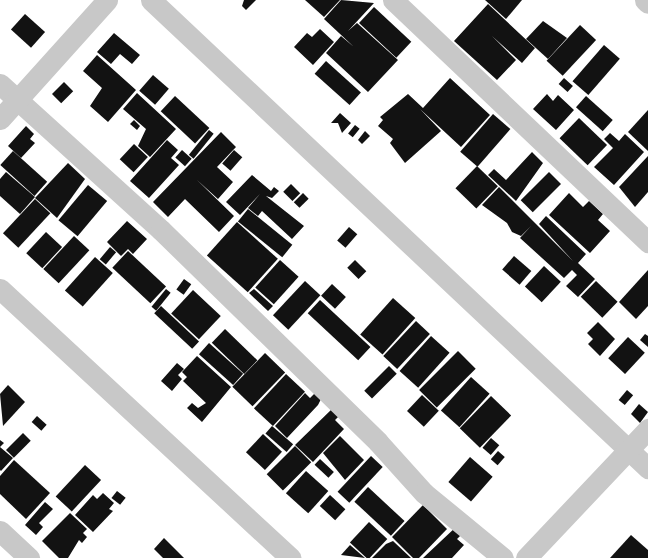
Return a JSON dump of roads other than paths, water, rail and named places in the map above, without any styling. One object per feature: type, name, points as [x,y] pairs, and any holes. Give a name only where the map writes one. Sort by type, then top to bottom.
[{"type":"street","points":[[0,119],[19,103],[107,0]]},
{"type":"street","points":[[151,0],[648,468]]},
{"type":"street","points":[[393,0],[648,242]]},
{"type":"street","points":[[645,0],[648,3]]},
{"type":"street","points":[[0,84],[161,230],[378,442],[424,493],[503,558]]},
{"type":"street","points":[[0,289],[292,558]]},
{"type":"street","points":[[526,558],[648,430]]},
{"type":"street","points":[[0,531],[29,558]]}]
